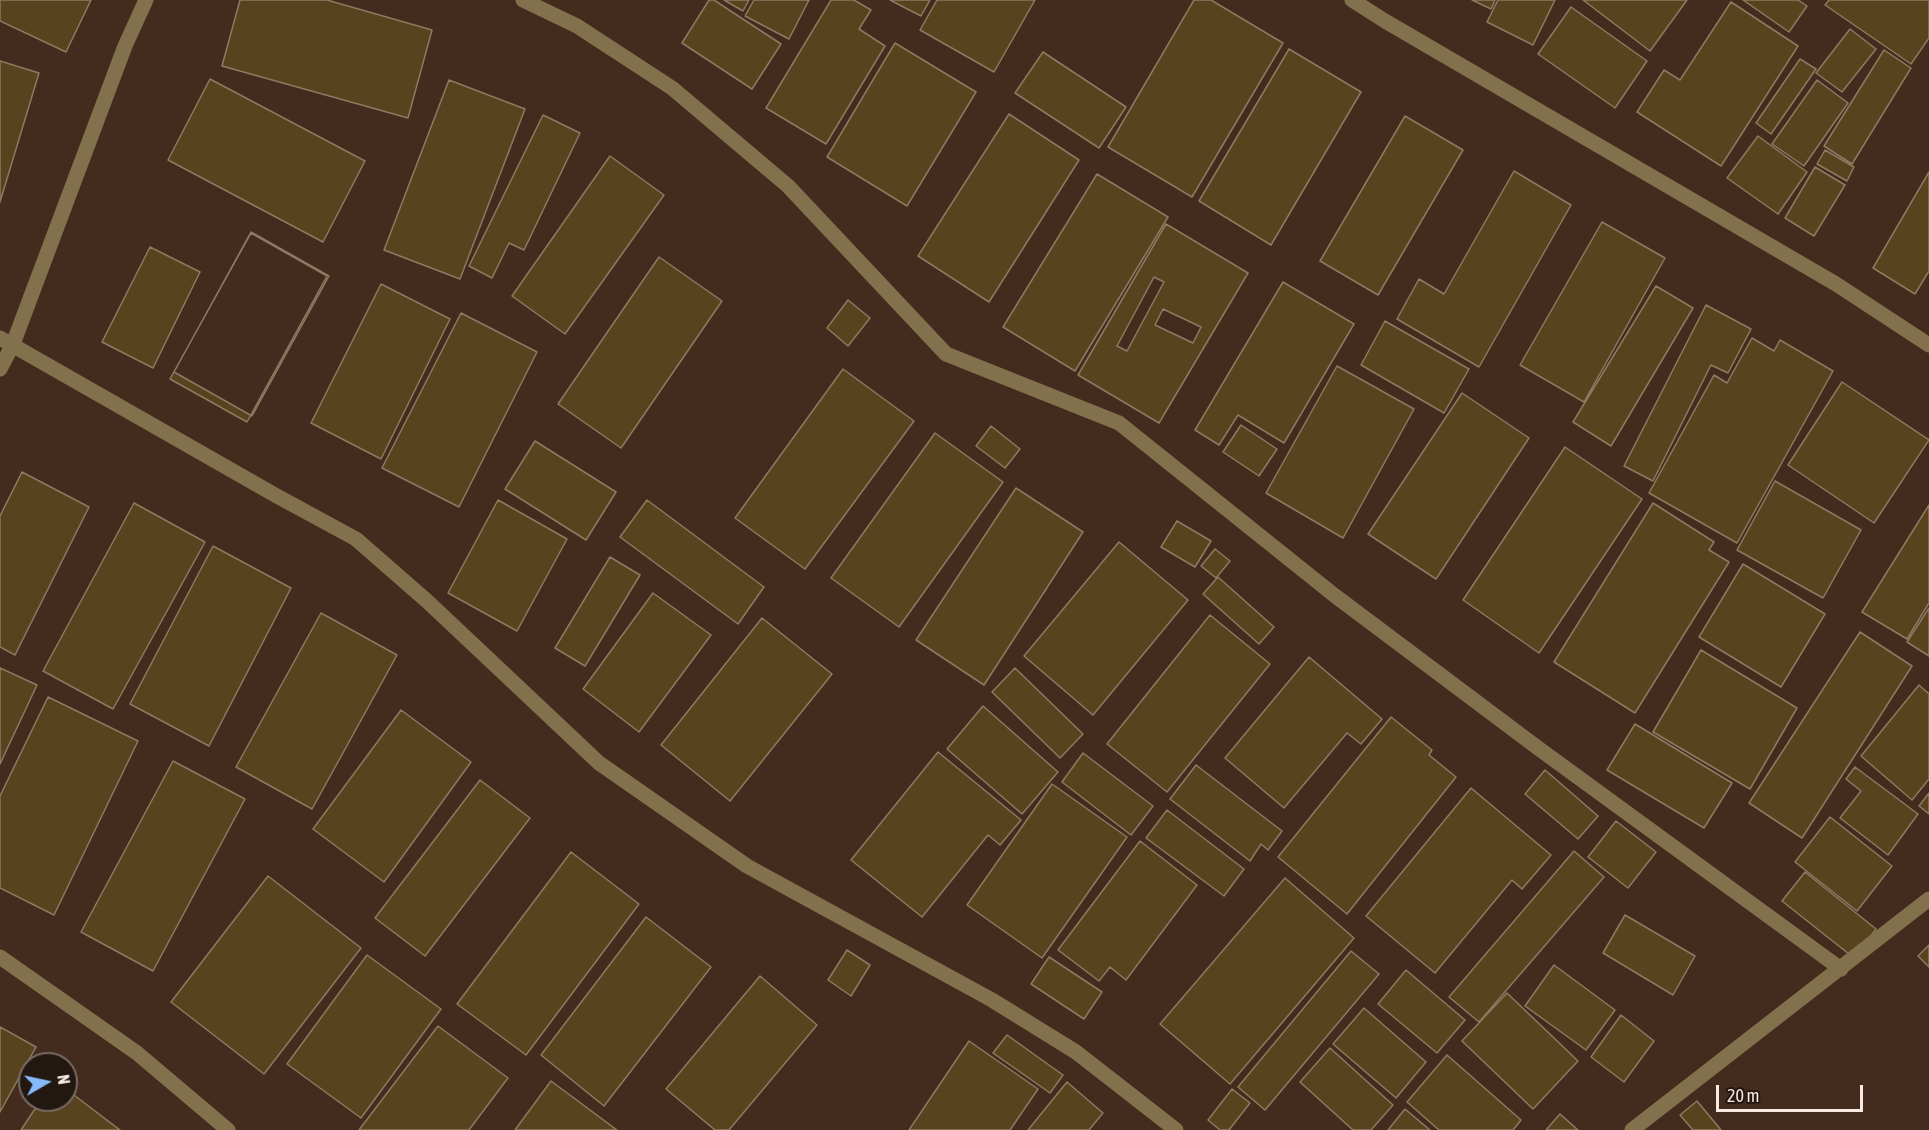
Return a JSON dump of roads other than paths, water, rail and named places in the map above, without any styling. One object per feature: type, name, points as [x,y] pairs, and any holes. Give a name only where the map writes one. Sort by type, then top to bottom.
[{"type":"street","points":[[0,369],[6,341],[125,46],[146,0]]},
{"type":"street","points":[[524,0],[577,26],[672,88],[788,186],[946,354],[1119,423],[1343,602],[1841,969]]},
{"type":"street","points":[[1352,0],[1836,284],[1929,345]]},
{"type":"street","points":[[6,341],[265,490],[356,539],[427,601],[599,764],[747,866],[992,1000],[1076,1052],[1176,1130]]},
{"type":"street","points":[[1632,1130],[1929,899]]},
{"type":"street","points":[[0,957],[137,1053],[228,1130]]}]
